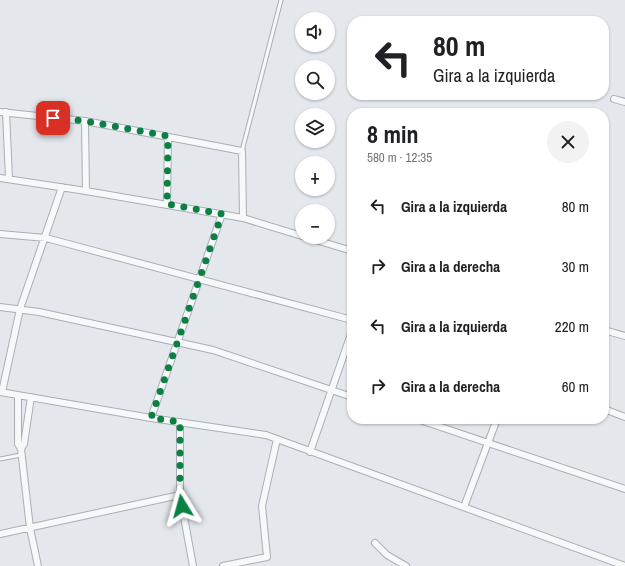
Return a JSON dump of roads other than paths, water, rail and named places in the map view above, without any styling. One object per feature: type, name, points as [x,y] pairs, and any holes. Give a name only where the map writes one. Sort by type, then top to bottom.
[{"type":"street","points":[[614,99],[625,102]]},
{"type":"street","points":[[9,179],[3,112],[85,121],[242,151],[243,218]]},
{"type":"street","points":[[85,121],[86,191]]},
{"type":"street","points":[[167,204],[168,136]]},
{"type":"street","points":[[0,178],[222,214],[243,218],[295,234]]},
{"type":"street","points":[[62,187],[46,238],[20,309],[1,392],[151,418],[266,435],[625,566]]},
{"type":"street","points":[[151,418],[201,279],[222,214]]},
{"type":"street","points":[[0,234],[46,238],[347,319]]},
{"type":"street","points":[[329,244],[347,249]]},
{"type":"street","points":[[0,307],[39,312],[213,350],[347,395]]},
{"type":"street","points":[[609,331],[625,336]]},
{"type":"street","points":[[310,452],[347,345]]},
{"type":"street","points":[[18,395],[18,444],[21,452],[30,528],[38,566]]},
{"type":"street","points":[[21,452],[24,444],[31,397]]},
{"type":"street","points":[[609,411],[625,417]]},
{"type":"street","points":[[180,422],[180,495],[193,566]]},
{"type":"street","points":[[432,424],[625,489]]},
{"type":"street","points":[[464,507],[494,424]]},
{"type":"street","points":[[223,566],[267,557],[262,506],[277,439]]},
{"type":"street","points":[[0,534],[180,495]]},
{"type":"street","points":[[375,543],[387,555],[406,566]]},
{"type":"lane","points":[[242,151],[281,0]]},
{"type":"lane","points":[[0,458],[21,452]]}]
